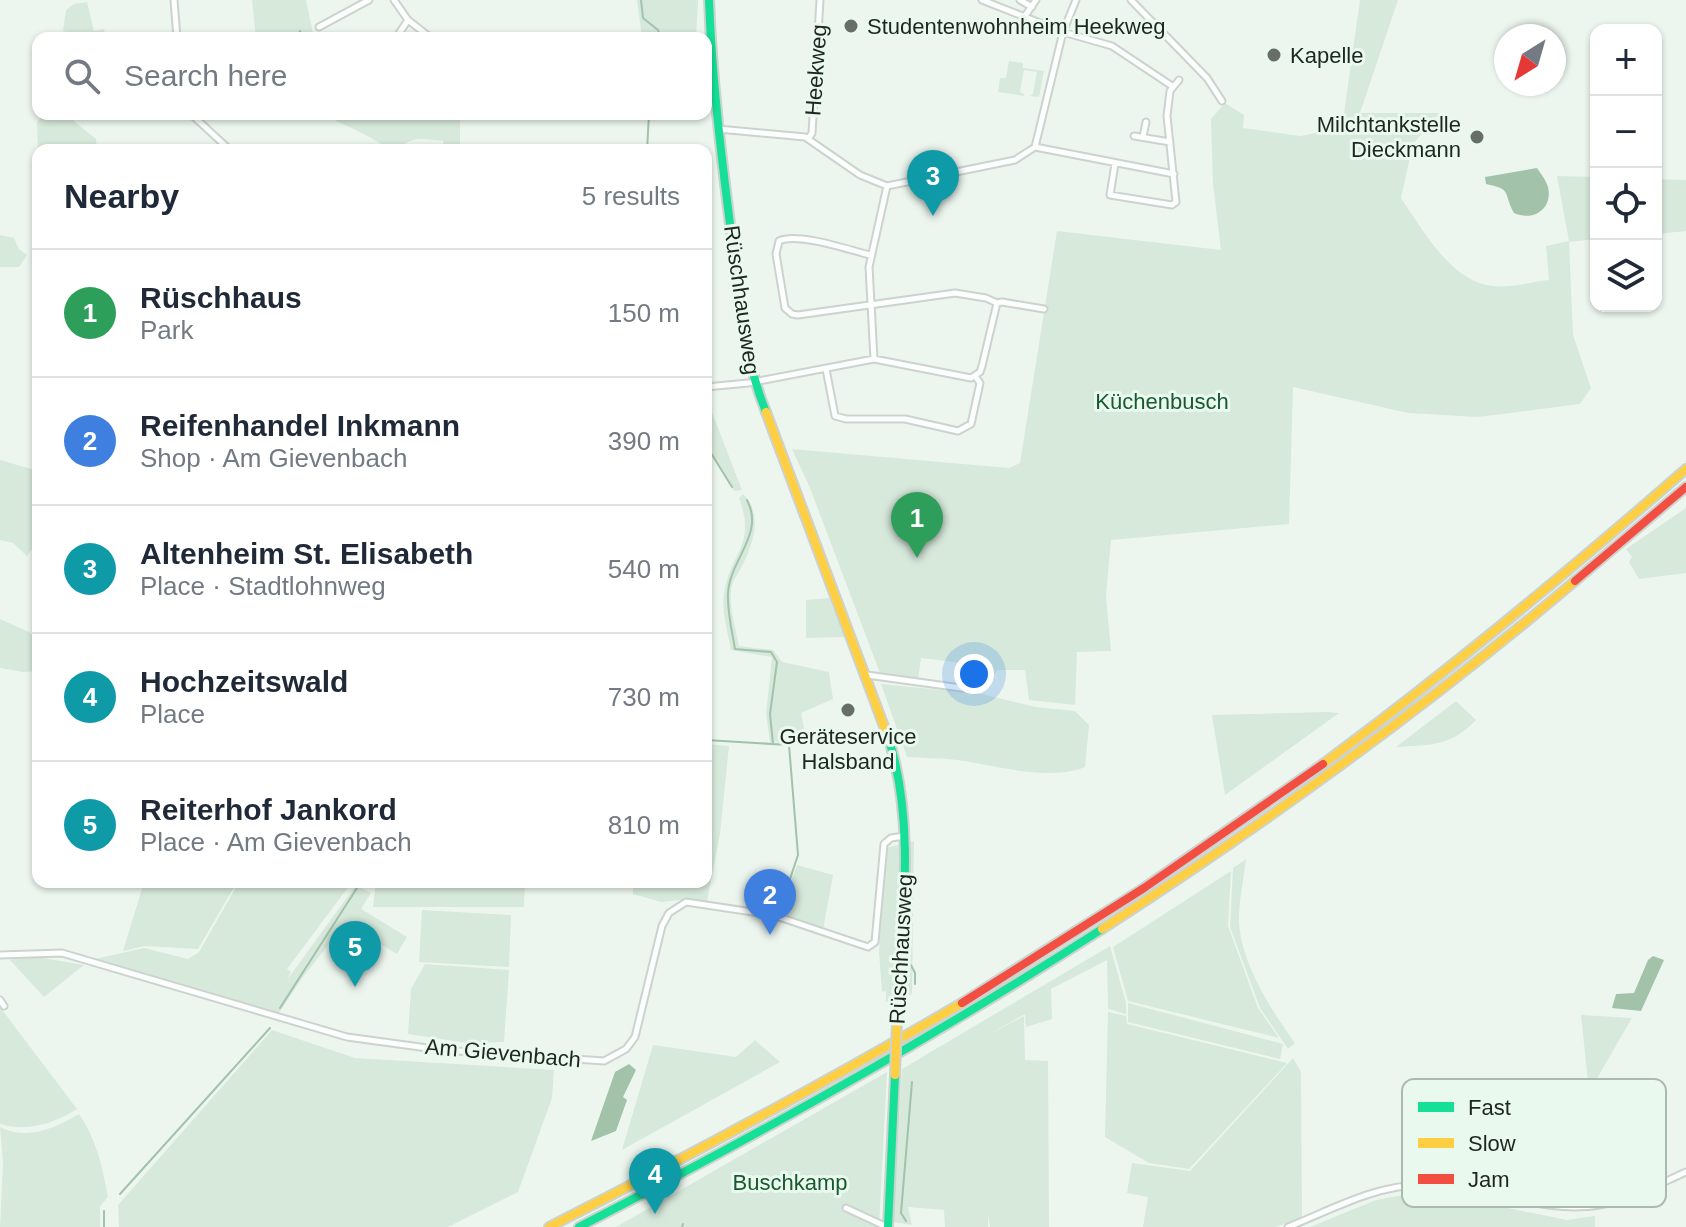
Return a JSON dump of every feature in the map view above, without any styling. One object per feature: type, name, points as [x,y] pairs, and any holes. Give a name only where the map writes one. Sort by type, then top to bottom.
[{"type":"main road","name":"Rüschhausweg","points":[[708,32],[709,0]]},
{"type":"main road","name":"Rüschhausweg","points":[[712,83],[742,323],[754,382],[867,675],[895,761],[904,809],[888,1227]]},
{"type":"main road","points":[[549,1227],[693,1155],[915,1033],[1027,965],[1183,862],[1286,791],[1435,679],[1552,585],[1686,469]]},
{"type":"main road","points":[[579,1227],[718,1158],[922,1044],[1034,976],[1215,857],[1444,689],[1686,487]]},
{"type":"street","points":[[174,0],[177,32]]},
{"type":"street","points":[[319,27],[369,0]]},
{"type":"street","points":[[394,0],[408,20],[423,32]]},
{"type":"street","name":"Heekweg","points":[[808,139],[812,133],[820,0]]},
{"type":"street","points":[[986,0],[1063,32],[1112,46],[1172,86]]},
{"type":"street","points":[[1020,0],[1032,7]]},
{"type":"street","points":[[1025,16],[1036,0]]},
{"type":"street","points":[[718,129],[808,139],[860,175],[887,186],[1015,160],[1035,147],[1063,32],[1076,0]]},
{"type":"street","points":[[1131,0],[1207,78],[1222,101]]},
{"type":"street","points":[[400,32],[408,20]]},
{"type":"street","points":[[1115,164],[1110,195],[1172,205],[1176,202],[1169,104],[1172,86],[1179,80]]},
{"type":"street","points":[[198,120],[224,144]]},
{"type":"street","points":[[1143,137],[1146,122]]},
{"type":"street","points":[[1134,136],[1170,142]]},
{"type":"street","points":[[1035,147],[1174,174]]},
{"type":"street","points":[[874,359],[868,282],[870,255],[887,186]]},
{"type":"street","points":[[870,255],[793,238],[779,241],[776,254],[785,308],[792,314],[955,293],[997,303],[1044,309]]},
{"type":"street","points":[[712,386],[754,382],[874,359],[966,378],[975,376],[982,366],[997,303]]},
{"type":"street","points":[[826,369],[835,416],[846,419],[905,419],[958,431],[971,424],[980,383],[975,376]]},
{"type":"street","points":[[867,675],[976,690]]},
{"type":"street","name":"Am Gievenbach","points":[[0,955],[62,953],[347,1037],[442,1050],[604,1061],[626,1049],[635,1037],[662,926],[674,908],[686,902],[773,915],[868,947],[873,945],[876,937],[884,844],[891,838],[905,836]]},
{"type":"street","points":[[1666,1180],[1686,1172]]},
{"type":"street","points":[[1288,1227],[1359,1198],[1402,1186]]},
{"type":"street","name":"Rüschhausweg","points":[[846,1208],[888,1227]]},
{"type":"green space","points":[[252,0],[306,0],[313,32],[255,32]]},
{"type":"green space","points":[[637,0],[698,0],[696,32],[641,32]]},
{"type":"green space","name":"Küchenbusch","points":[[1360,0],[1398,0],[1360,113],[1440,113],[1413,144],[1401,198],[1451,265],[1478,282],[1493,286],[1549,280],[1546,246],[1569,241],[1557,176],[1590,177],[1590,240],[1569,242],[1573,335],[1591,388],[1580,404],[1478,417],[1408,413],[1293,387],[1289,524],[1111,540],[1106,596],[1111,651],[1077,652],[1075,705],[1029,700],[1025,670],[998,670],[980,689],[960,685],[962,663],[921,658],[918,679],[880,673],[810,488],[792,449],[1009,468],[1020,463],[1057,231],[1221,250],[1213,184],[1211,119],[1225,103],[1244,115],[1243,128],[1301,136],[1342,127]]},
{"type":"green space","points":[[87,2],[94,31],[104,29],[105,32],[63,31],[66,10],[74,4]]},
{"type":"green space","points":[[1009,61],[1023,63],[1023,68],[1044,71],[1039,97],[1030,96],[1037,72],[1024,70],[1020,92],[1024,96],[998,92],[1000,78],[1006,78]]},
{"type":"green space","points":[[72,120],[96,139],[96,144],[38,144],[37,122]]},
{"type":"green space","points":[[335,120],[460,120],[460,144],[424,139],[405,144],[381,144]]},
{"type":"green space","points":[[1662,179],[1686,180],[1686,231],[1662,233]]},
{"type":"green space","points":[[0,235],[14,238],[19,249],[27,255],[19,267],[0,267]]},
{"type":"green space","points":[[712,412],[742,490],[734,491],[712,454]]},
{"type":"green space","points":[[0,460],[32,469],[32,549],[27,556],[13,543],[0,540]]},
{"type":"green space","points":[[743,494],[755,521],[749,550],[731,588],[739,646],[773,650],[782,662],[829,672],[833,699],[801,713],[805,733],[791,743],[770,742],[766,714],[772,657],[731,650],[725,622],[723,601],[727,580],[744,538],[744,514],[739,498]]},
{"type":"green space","points":[[1686,508],[1686,573],[1639,579],[1629,562],[1632,557],[1626,549]]},
{"type":"green space","points":[[829,598],[845,637],[806,638],[806,600]]},
{"type":"green space","points":[[0,619],[32,635],[32,671],[0,668]]},
{"type":"green space","points":[[881,684],[982,694],[1036,707],[1075,711],[1089,725],[1085,767],[1038,773],[957,760],[907,757]]},
{"type":"green space","points":[[1456,701],[1476,720],[1467,729],[1440,742],[1396,747]]},
{"type":"green space","points":[[1339,713],[1225,795],[1212,715]]},
{"type":"green space","points":[[712,745],[729,746],[720,834],[712,875]]},
{"type":"green space","points":[[914,841],[912,994],[886,1002],[886,991],[882,992],[879,953],[886,848]]},
{"type":"green space","points":[[1246,859],[1239,914],[1240,931],[1257,982],[1295,1043],[1288,1049],[1260,1008],[1230,927],[1233,868]]},
{"type":"green space","points":[[797,865],[833,875],[823,930],[772,913],[790,884]]},
{"type":"green space","points":[[1231,871],[1228,926],[1258,1008],[1279,1038],[1128,1001],[1113,947]]},
{"type":"green space","points":[[142,888],[234,888],[198,949],[145,946],[123,951]]},
{"type":"green space","points":[[236,888],[348,888],[287,969],[291,972],[287,980],[354,888],[371,893],[361,909],[407,937],[397,954],[351,926],[355,918],[350,925],[346,923],[302,978],[279,1013],[95,959],[144,948],[188,959],[199,952]]},
{"type":"green space","points":[[375,888],[525,888],[524,907],[373,907]]},
{"type":"green space","points":[[633,888],[710,888],[707,901],[661,902],[633,894]]},
{"type":"green space","points":[[422,910],[511,915],[509,967],[419,962]]},
{"type":"green space","points":[[1110,946],[1126,1003],[1126,1014],[1108,1009],[1107,960],[1051,989],[1052,1019],[1026,1027],[1025,1014],[988,1035],[1024,1016],[1025,1060],[1048,1061],[1049,1227],[990,1227],[988,1214],[988,1227],[945,1227],[944,1210],[908,1207],[912,1225],[893,1222],[902,1069]]},
{"type":"green space","points":[[31,956],[84,965],[44,997],[10,960]]},
{"type":"green space","points":[[425,964],[509,970],[504,1042],[467,1043],[408,1034],[411,989]]},
{"type":"green space","points":[[1128,1003],[1283,1044],[1280,1059],[1128,1022]]},
{"type":"green space","points":[[0,1007],[77,1109],[40,1125],[20,1127],[0,1124]]},
{"type":"green space","points":[[1108,1012],[1126,1016],[1127,1024],[1287,1063],[1189,1169],[1149,1163],[1105,1137]]},
{"type":"green space","points":[[1581,1015],[1632,1018],[1597,1079],[1588,1079]]},
{"type":"green space","points":[[272,1030],[355,1058],[554,1070],[552,1098],[518,1192],[448,1227],[119,1227],[118,1205]]},
{"type":"green space","points":[[755,1040],[780,1062],[622,1150],[653,1045],[736,1057]]},
{"type":"green space","points":[[1293,1058],[1301,1072],[1302,1217],[1276,1227],[1143,1227],[1148,1197],[1127,1193],[1132,1163],[1190,1171]]},
{"type":"green space","name":"Buschkamp","points":[[887,1072],[879,1227],[616,1227]]},
{"type":"green space","points":[[79,1114],[94,1143],[108,1197],[100,1206],[100,1227],[0,1227],[3,1162],[0,1127],[30,1133],[51,1128]]},
{"type":"green space","points":[[1402,1195],[1402,1207],[1503,1207],[1567,1220],[1595,1216],[1595,1227],[1310,1227],[1376,1200]]},
{"type":"shaded area","points":[[1537,168],[1547,184],[1549,195],[1545,207],[1535,214],[1514,213],[1504,190],[1486,184],[1485,177]]},
{"type":"shaded area","points":[[1653,956],[1664,960],[1641,1011],[1612,1008],[1616,994],[1634,993],[1648,960]]},
{"type":"shaded area","points":[[629,1064],[636,1070],[623,1097],[627,1100],[616,1131],[591,1141],[615,1072]]},
{"type":"waterway","points":[[641,0],[643,18],[659,32]]},
{"type":"waterway","points":[[647,144],[649,120]]},
{"type":"waterway","points":[[712,455],[732,487]]},
{"type":"waterway","points":[[747,500],[752,524],[730,581],[729,614],[735,649],[771,652],[777,662],[770,714],[773,744]]},
{"type":"waterway","points":[[712,740],[789,745],[798,855],[788,885],[775,908]]},
{"type":"waterway","points":[[280,1008],[357,888]]},
{"type":"waterway","points":[[911,965],[915,984]]},
{"type":"waterway","points":[[120,1194],[270,1028]]},
{"type":"waterway","points":[[906,1221],[901,1213],[912,1082]]},
{"type":"waterway","points":[[104,1211],[104,1227]]},
{"type":"traffic: fast","points":[[709,0],[711,32]]},
{"type":"traffic: fast","points":[[712,59],[739,301],[752,368],[766,412]]},
{"type":"traffic: fast","points":[[888,737],[897,771],[905,841],[897,1020]]},
{"type":"traffic: fast","points":[[579,1227],[844,1084],[974,1009],[1102,929]]},
{"type":"traffic: fast","points":[[888,1227],[895,1075]]},
{"type":"traffic: slow","points":[[766,412],[888,737]]},
{"type":"traffic: slow","points":[[1323,764],[1508,620],[1686,469]]},
{"type":"traffic: slow","points":[[1102,929],[1224,848],[1403,719],[1575,581]]},
{"type":"traffic: slow","points":[[549,1227],[757,1118],[962,1003]]},
{"type":"traffic: slow","points":[[895,1075],[897,1020]]},
{"type":"traffic: jam","points":[[1575,581],[1686,487]]},
{"type":"traffic: jam","points":[[962,1003],[1144,888],[1323,764]]},
{"type":"place","name":"Studentenwohnheim Heekweg","points":[[851,26]]},
{"type":"place","name":"Kapelle","points":[[1274,55]]},
{"type":"place","name":"Milchtankstelle Dieckmann","points":[[1477,137]]},
{"type":"place","name":"Altenheim St. Elisabeth","points":[[933,216]]},
{"type":"place","name":"Rüschhaus","points":[[917,558]]},
{"type":"place","name":"Geräteservice Halsband","points":[[848,710]]},
{"type":"place","name":"Reifenhandel Inkmann","points":[[770,935]]},
{"type":"place","name":"Reiterhof Jankord","points":[[355,987]]},
{"type":"place","name":"Hochzeitswald","points":[[655,1214]]}]
